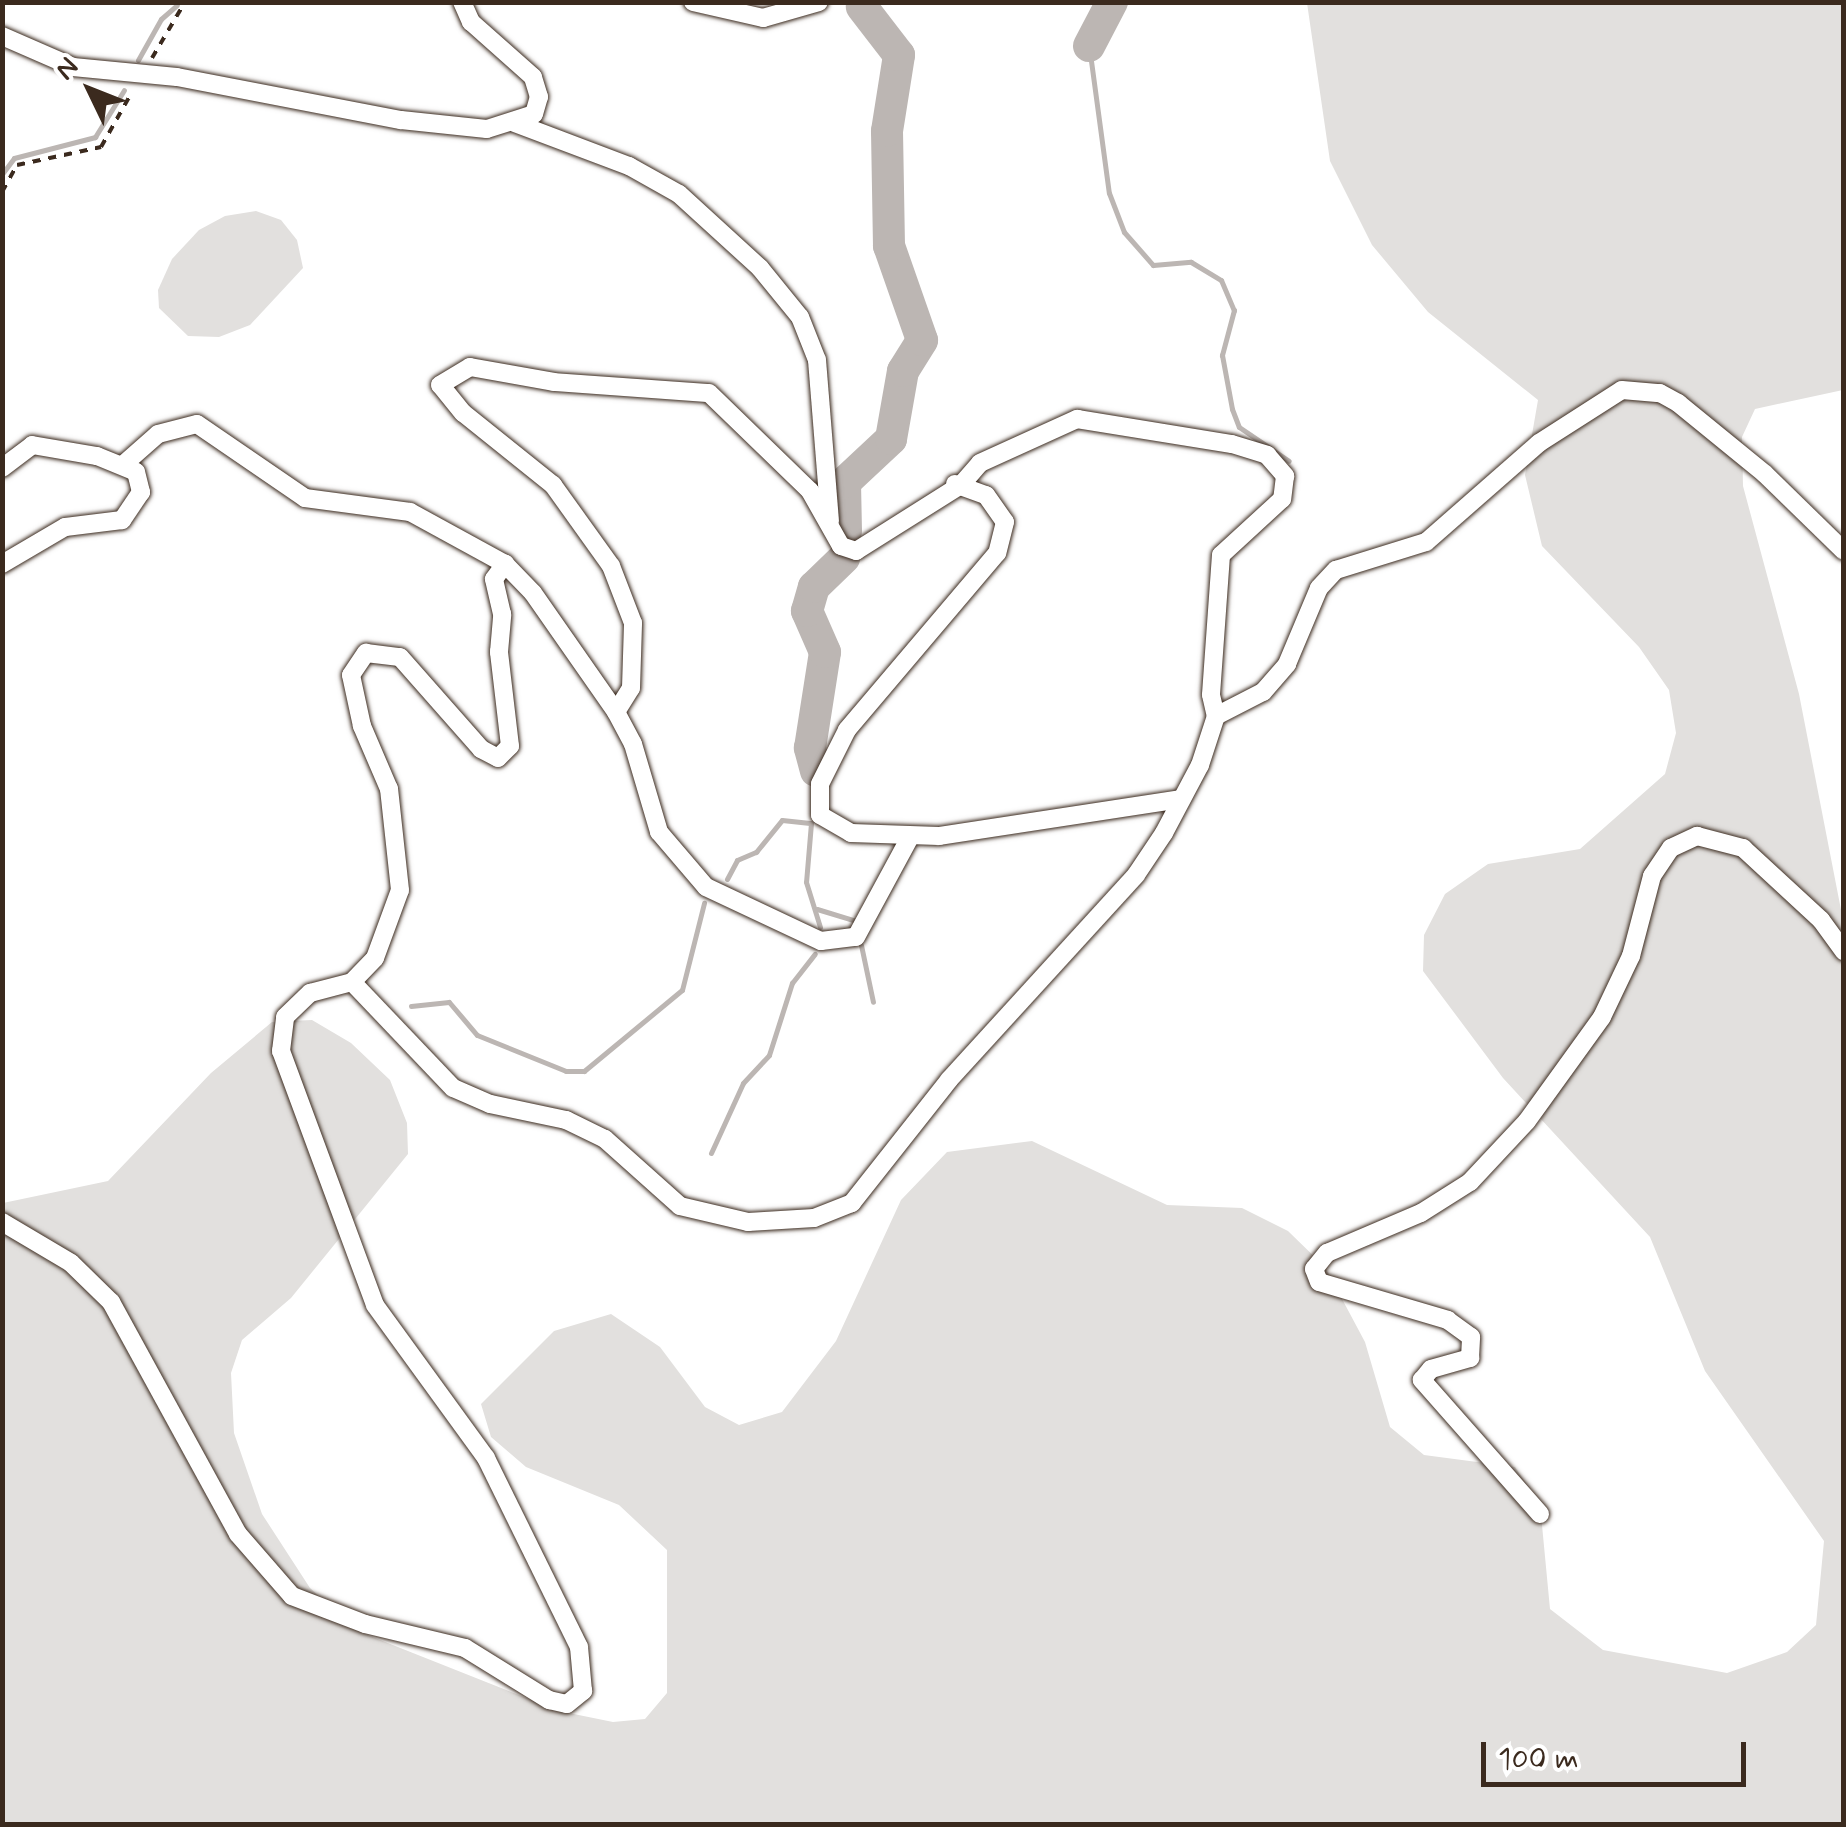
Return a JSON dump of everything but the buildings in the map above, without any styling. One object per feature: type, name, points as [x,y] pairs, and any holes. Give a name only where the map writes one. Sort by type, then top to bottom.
[{"type":"street","points":[[2,36],[73,67],[470,129],[515,123],[534,114],[539,97],[532,77],[471,22],[462,2]]},
{"type":"street","points":[[693,2],[763,18],[818,2]]},
{"type":"street","points":[[515,123],[628,166],[679,194],[760,268],[800,317],[817,360],[831,527]]},
{"type":"street","points":[[352,982],[453,1088],[490,1104],[566,1120],[605,1138],[680,1206],[748,1222],[814,1218],[852,1204],[948,1080],[1032,996],[1058,956],[1136,874],[1182,799],[1216,716],[1211,695],[1221,555],[1282,499],[1285,476],[1267,455],[1232,444],[1077,419],[980,462],[955,484],[856,550],[841,546],[810,491],[709,392],[554,382],[470,367],[455,371],[440,385],[447,397],[553,485],[624,589],[632,623],[631,688],[616,712]]},
{"type":"street","points":[[1216,716],[1263,692],[1287,664],[1319,588],[1336,570],[1426,542],[1538,443],[1622,390],[1660,393],[1678,404],[1766,474],[1844,551]]},
{"type":"street","points":[[124,464],[158,434],[197,424],[305,498],[410,512],[506,564],[533,593],[616,712],[633,744],[659,832],[706,887],[821,941],[856,938],[910,837]]},
{"type":"street","points":[[2,468],[32,446],[124,464],[136,472],[141,492],[122,520],[66,526],[2,564]]},
{"type":"street","points":[[955,484],[986,495],[1005,522],[996,553],[848,730],[828,760],[817,804],[828,825],[881,838],[910,837],[1182,799]]},
{"type":"street","points":[[2,1222],[71,1262],[111,1302],[238,1534],[292,1596],[366,1624],[465,1648],[550,1700],[567,1704],[582,1692],[579,1647],[486,1458],[375,1305],[281,1052],[285,1017],[310,993],[352,982],[389,930],[400,855],[389,790],[362,726],[351,675],[366,653],[400,657],[481,749],[498,758],[510,746],[499,652],[502,614],[494,579],[506,564]]},
{"type":"street","points":[[1540,1514],[1422,1380],[1431,1369],[1470,1358],[1471,1337],[1448,1320],[1319,1282],[1314,1269],[1326,1254],[1421,1213],[1470,1182],[1527,1121],[1602,1016],[1631,956],[1652,876],[1671,848],[1697,836],[1720,837],[1744,848],[1821,920],[1844,952]]},
{"type":"path","points":[[2,192],[17,165],[101,147],[185,2]]},
{"type":"shaded area","points":[[1307,3],[1843,3],[1843,390],[1755,409],[1742,437],[1743,486],[1799,694],[1843,920],[1843,1824],[3,1824],[3,1203],[108,1181],[211,1073],[272,1022],[312,1020],[351,1043],[390,1080],[407,1123],[408,1154],[291,1298],[242,1340],[231,1373],[234,1433],[262,1514],[310,1588],[355,1630],[559,1711],[613,1722],[645,1719],[667,1693],[667,1550],[619,1505],[526,1467],[491,1437],[481,1404],[554,1331],[611,1314],[660,1347],[705,1407],[739,1425],[782,1412],[836,1341],[901,1200],[947,1152],[1032,1141],[1167,1205],[1242,1208],[1288,1231],[1325,1267],[1365,1342],[1390,1427],[1424,1455],[1515,1467],[1540,1504],[1550,1609],[1603,1650],[1727,1673],[1787,1652],[1816,1625],[1824,1541],[1705,1371],[1650,1237],[1503,1078],[1423,971],[1424,935],[1445,894],[1488,864],[1580,849],[1665,774],[1676,733],[1669,690],[1639,647],[1542,546],[1525,475],[1538,400],[1428,312],[1372,245],[1330,161]]},
{"type":"shaded area","points":[[256,211],[281,220],[297,240],[303,268],[250,325],[219,337],[188,336],[159,308],[158,290],[172,259],[199,230],[225,216]]},
{"type":"waterway","points":[[1089,46],[1112,2]]},
{"type":"waterway","points":[[138,60],[161,19],[177,5]]},
{"type":"waterway","points":[[846,531],[845,482],[891,439],[903,371],[922,340],[889,246],[887,131],[899,55],[862,7]]},
{"type":"waterway","points":[[1089,46],[1109,193],[1124,232],[1153,265],[1191,262],[1221,280],[1234,310],[1222,355],[1232,409],[1239,427],[1289,461]]},
{"type":"waterway","points":[[2,174],[14,158],[95,137],[124,90]]},
{"type":"waterway","points":[[816,771],[810,748],[825,652],[807,611],[814,587],[844,558]]},
{"type":"waterway","points":[[727,879],[737,860],[756,852],[782,820],[810,823]]},
{"type":"waterway","points":[[811,823],[806,882],[820,927]]},
{"type":"waterway","points":[[411,1006],[449,1002],[477,1035],[566,1071],[584,1071],[682,990],[704,903]]},
{"type":"waterway","points":[[817,909],[854,920]]},
{"type":"waterway","points":[[861,945],[873,1002]]},
{"type":"waterway","points":[[711,1153],[743,1083],[769,1055],[792,983],[815,954]]}]
